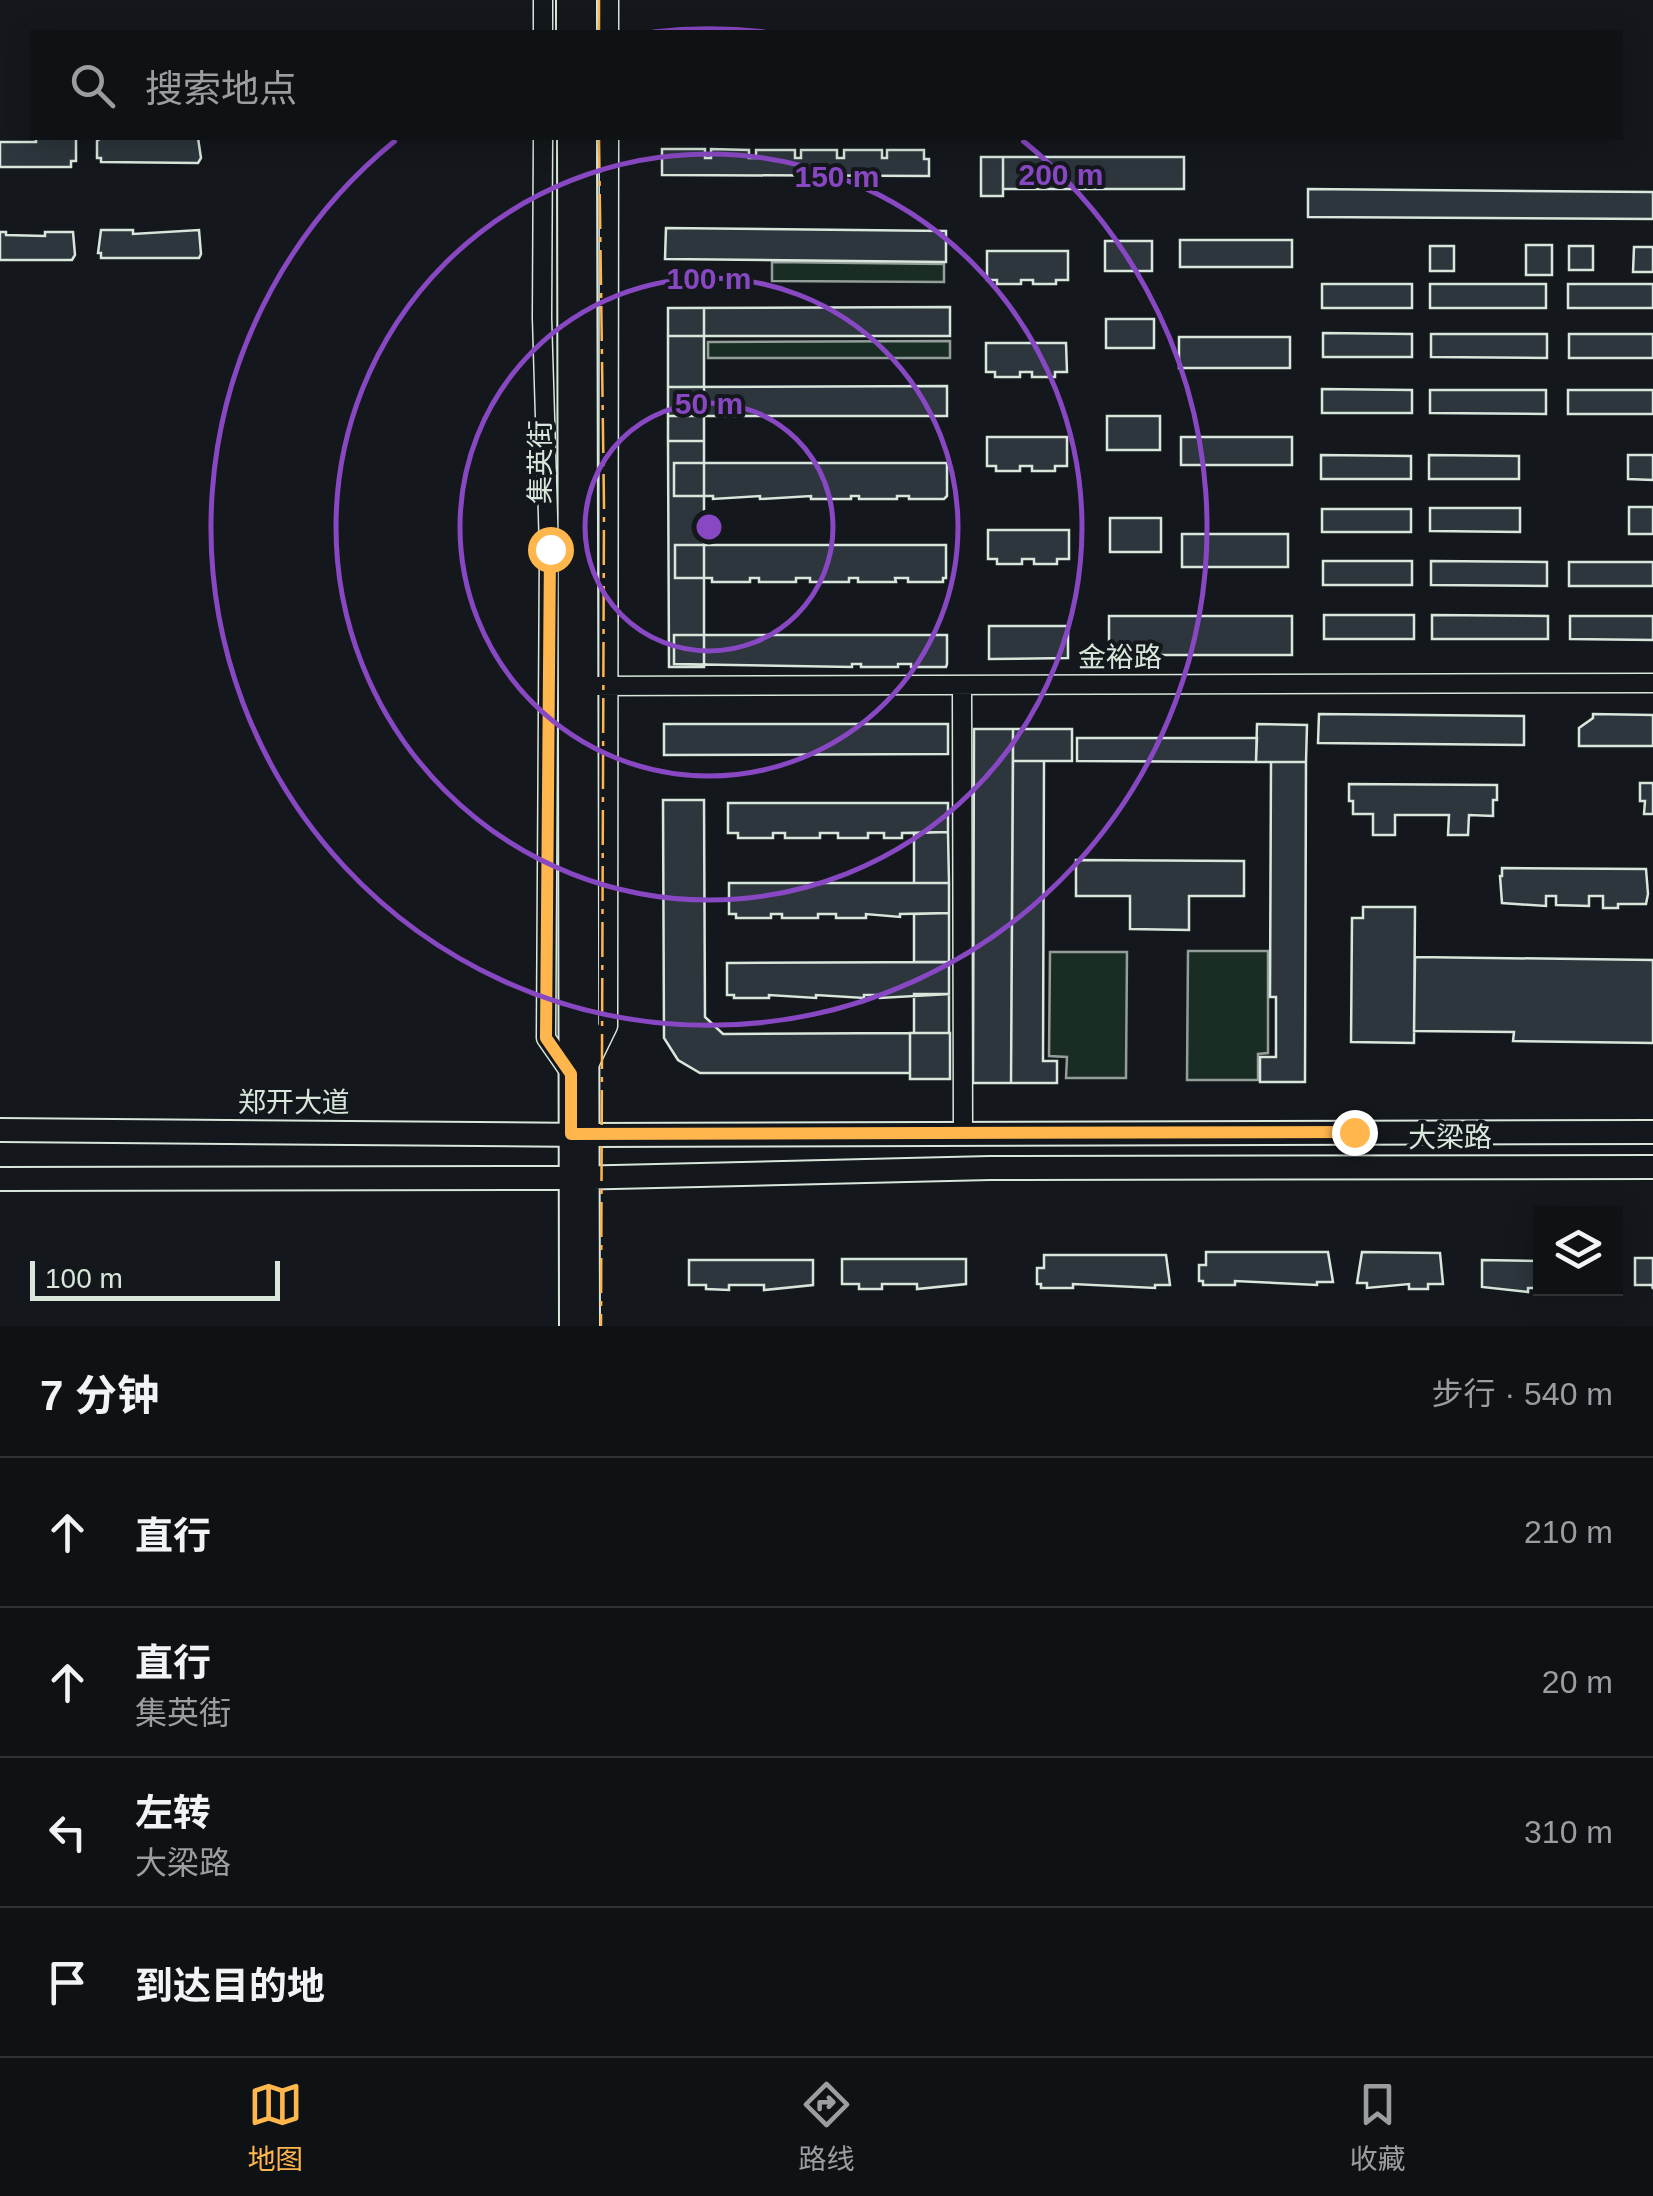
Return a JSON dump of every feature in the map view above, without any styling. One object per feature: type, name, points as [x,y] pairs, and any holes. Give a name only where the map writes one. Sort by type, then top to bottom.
[{"type":"main road","points":[[568,0],[568,30]]},
{"type":"main road","points":[[585,0],[585,30]]},
{"type":"main road","name":"集英街","points":[[568,140],[579,1071],[579,1177],[571,1326]]},
{"type":"main road","name":"集英街","points":[[579,1071],[598,686],[585,140]]},
{"type":"main road","name":"郑开大道","points":[[0,1130],[579,1134]]},
{"type":"main road","name":"大梁路","points":[[579,1134],[1653,1132]]},
{"type":"main road","name":"大梁路","points":[[579,1177],[990,1168],[1653,1167]]},
{"type":"main road","points":[[0,1179],[579,1177]]},
{"type":"main road","name":"集英街","points":[[579,1177],[588,1326]]},
{"type":"street","points":[[543,0],[543,30]]},
{"type":"street","points":[[609,0],[609,30]]},
{"type":"street","points":[[542,140],[542,318],[550,549],[546,1038],[579,1071]]},
{"type":"street","points":[[598,686],[609,140]]},
{"type":"street","name":"金裕路","points":[[598,686],[1653,683]]},
{"type":"street","points":[[962,685],[963,1133]]},
{"type":"green space","points":[[772,262],[944,264],[944,282],[772,281]]},
{"type":"green space","points":[[950,341],[950,358],[708,358],[708,342]]},
{"type":"green space","points":[[1188,951],[1268,951],[1268,1053],[1258,1054],[1258,1080],[1187,1080]]},
{"type":"green space","points":[[1050,952],[1127,952],[1126,1078],[1066,1078],[1067,1057],[1049,1056]]},
{"type":"building","points":[[76,140],[76,161],[71,161],[71,167],[0,167],[0,142]]},
{"type":"building","points":[[198,140],[201,158],[198,163],[101,162],[97,158],[97,141]]},
{"type":"building","points":[[662,149],[705,149],[705,158],[711,158],[711,149],[749,150],[749,158],[756,158],[756,150],[795,150],[795,158],[801,158],[801,150],[837,150],[837,158],[844,158],[844,150],[882,150],[882,158],[887,158],[887,150],[924,150],[924,159],[929,159],[929,176],[662,175]]},
{"type":"building","points":[[981,157],[1003,157],[1003,196],[981,196]]},
{"type":"building","points":[[1003,157],[1184,157],[1184,189],[1003,189]]},
{"type":"building","points":[[1308,189],[1653,192],[1653,219],[1308,217]]},
{"type":"building","points":[[666,228],[946,231],[946,262],[665,259]]},
{"type":"building","points":[[101,230],[133,230],[133,234],[199,230],[201,254],[199,258],[101,258]]},
{"type":"building","points":[[0,232],[45,236],[45,232],[73,232],[75,255],[72,260],[0,260]]},
{"type":"building","points":[[1180,240],[1292,240],[1292,267],[1180,267]]},
{"type":"building","points":[[1105,241],[1152,241],[1152,271],[1105,271]]},
{"type":"building","points":[[1526,245],[1552,245],[1552,275],[1526,275]]},
{"type":"building","points":[[1430,246],[1454,246],[1454,271],[1430,271]]},
{"type":"building","points":[[1569,246],[1593,246],[1593,270],[1569,270]]},
{"type":"building","points":[[1634,247],[1653,247],[1653,272],[1633,272]]},
{"type":"building","points":[[987,251],[1068,251],[1068,280],[1056,280],[1056,284],[1021,280],[1021,284],[997,284],[997,280],[987,280]]},
{"type":"building","points":[[1322,284],[1412,284],[1412,308],[1322,308]]},
{"type":"building","points":[[1430,284],[1546,284],[1546,308],[1430,308]]},
{"type":"building","points":[[1568,284],[1653,284],[1653,308],[1568,308]]},
{"type":"building","points":[[950,307],[950,336],[668,336],[668,308]]},
{"type":"building","points":[[668,308],[704,308],[704,441],[668,441]]},
{"type":"building","points":[[1106,319],[1154,319],[1154,348],[1106,348]]},
{"type":"building","points":[[1323,333],[1412,334],[1412,357],[1323,357]]},
{"type":"building","points":[[1431,334],[1547,334],[1547,358],[1431,357]]},
{"type":"building","points":[[1569,334],[1653,334],[1653,358],[1569,358]]},
{"type":"building","points":[[1179,337],[1290,337],[1290,368],[1179,368]]},
{"type":"building","points":[[986,343],[1066,343],[1067,372],[1055,372],[1055,377],[1032,377],[1032,372],[1020,372],[1020,377],[995,377],[995,372],[986,372]]},
{"type":"building","points":[[947,386],[947,416],[668,416],[668,387]]},
{"type":"building","points":[[1322,389],[1412,390],[1412,413],[1322,413]]},
{"type":"building","points":[[1430,390],[1546,390],[1546,414],[1430,413]]},
{"type":"building","points":[[1568,390],[1653,390],[1653,414],[1568,414]]},
{"type":"building","points":[[1107,416],[1160,416],[1160,450],[1107,450]]},
{"type":"building","points":[[987,437],[1067,437],[1067,466],[1055,466],[1055,471],[1032,471],[1032,466],[1020,466],[1020,471],[996,471],[996,466],[987,466]]},
{"type":"building","points":[[1181,437],[1292,437],[1292,465],[1181,465]]},
{"type":"building","points":[[668,441],[704,441],[704,667],[669,667]]},
{"type":"building","points":[[1321,455],[1411,456],[1411,479],[1321,479]]},
{"type":"building","points":[[1429,455],[1519,456],[1519,479],[1429,479]]},
{"type":"building","points":[[1628,455],[1653,455],[1653,480],[1628,479]]},
{"type":"building","points":[[674,463],[947,463],[947,496],[713,499],[674,496]]},
{"type":"building","points":[[1629,507],[1653,507],[1653,534],[1629,534]]},
{"type":"building","points":[[1430,508],[1520,508],[1520,532],[1430,531]]},
{"type":"building","points":[[1322,509],[1411,509],[1411,532],[1322,532]]},
{"type":"building","points":[[1110,518],[1161,518],[1161,552],[1110,552]]},
{"type":"building","points":[[988,530],[1069,530],[1069,559],[1057,559],[1057,564],[1034,564],[1034,559],[1022,559],[1022,564],[997,564],[997,559],[988,559]]},
{"type":"building","points":[[1182,534],[1288,534],[1288,567],[1182,567]]},
{"type":"building","points":[[675,545],[946,545],[946,578],[943,582],[895,578],[896,582],[858,582],[858,578],[849,578],[849,582],[810,582],[810,578],[796,578],[796,582],[759,582],[759,578],[750,578],[750,582],[712,582],[712,578],[675,578]]},
{"type":"building","points":[[1323,561],[1412,561],[1412,585],[1323,585]]},
{"type":"building","points":[[1431,561],[1547,562],[1547,586],[1431,585]]},
{"type":"building","points":[[1569,562],[1653,562],[1653,586],[1569,586]]},
{"type":"building","points":[[1324,615],[1414,615],[1414,639],[1324,639]]},
{"type":"building","points":[[1432,615],[1548,616],[1548,639],[1432,639]]},
{"type":"building","points":[[1109,616],[1292,616],[1292,655],[1109,655]]},
{"type":"building","points":[[1570,616],[1653,616],[1653,640],[1570,639]]},
{"type":"building","points":[[989,626],[1068,626],[1068,658],[989,659]]},
{"type":"building","points":[[674,635],[947,635],[947,664],[852,667],[674,664]]},
{"type":"building","points":[[1319,714],[1524,716],[1524,745],[1318,743]]},
{"type":"building","points":[[1593,714],[1653,715],[1653,746],[1579,746],[1579,728]]},
{"type":"building","points":[[664,724],[948,724],[948,754],[664,755]]},
{"type":"building","points":[[1257,724],[1307,725],[1306,762],[1256,762]]},
{"type":"building","points":[[974,729],[1013,729],[1011,1083],[973,1083]]},
{"type":"building","points":[[1013,729],[1072,729],[1072,761],[1013,761]]},
{"type":"building","points":[[1077,738],[1257,738],[1256,762],[1077,761]]},
{"type":"building","points":[[1013,761],[1044,761],[1043,1061],[1057,1061],[1057,1083],[1011,1083]]},
{"type":"building","points":[[1271,762],[1306,762],[1305,1082],[1260,1082],[1260,1057],[1276,1057],[1276,997],[1270,997]]},
{"type":"building","points":[[1640,783],[1653,783],[1653,814],[1644,814]]},
{"type":"building","points":[[1349,784],[1497,785],[1497,800],[1493,800],[1493,816],[1469,815],[1468,835],[1448,835],[1449,815],[1395,815],[1395,835],[1373,835],[1373,814],[1353,814]]},
{"type":"building","points":[[663,800],[704,800],[705,1017],[723,1034],[910,1033],[910,1073],[700,1073],[678,1060],[664,1038]]},
{"type":"building","points":[[728,803],[948,803],[948,832],[902,833],[902,838],[868,833],[868,838],[838,838],[838,833],[820,833],[820,838],[785,838],[785,833],[773,833],[773,838],[738,838],[738,833],[728,833]]},
{"type":"building","points":[[948,832],[949,883],[914,883],[914,833]]},
{"type":"building","points":[[1076,860],[1244,861],[1244,896],[1189,896],[1189,930],[1130,929],[1130,896],[1076,896]]},
{"type":"building","points":[[1502,868],[1646,869],[1646,904],[1603,908],[1603,896],[1589,896],[1589,906],[1556,905],[1556,896],[1546,896],[1546,906],[1502,903]]},
{"type":"building","points":[[729,883],[949,883],[949,913],[900,917],[866,914],[866,918],[818,914],[818,918],[782,918],[782,914],[771,914],[771,918],[736,918],[736,914],[729,914]]},
{"type":"building","points":[[1363,907],[1415,907],[1414,1043],[1351,1042],[1352,918],[1363,918]]},
{"type":"building","points":[[949,913],[949,962],[914,962],[914,914]]},
{"type":"building","points":[[1415,957],[1653,960],[1653,1043],[1513,1041],[1514,1032],[1414,1031]]},
{"type":"building","points":[[949,962],[949,994],[880,998],[727,995],[727,963]]},
{"type":"building","points":[[914,994],[949,994],[949,1033],[914,1033]]},
{"type":"building","points":[[910,1033],[950,1033],[950,1079],[910,1079]]},
{"type":"building","points":[[1206,1252],[1328,1252],[1333,1282],[1317,1285],[1235,1281],[1235,1285],[1203,1285],[1199,1281],[1199,1265],[1206,1265]]},
{"type":"building","points":[[1362,1252],[1440,1253],[1443,1284],[1428,1284],[1428,1289],[1409,1289],[1409,1284],[1367,1288],[1367,1283],[1357,1283]]},
{"type":"building","points":[[1044,1255],[1166,1255],[1170,1285],[1155,1288],[1073,1284],[1073,1288],[1041,1288],[1037,1284],[1037,1268],[1044,1268]]},
{"type":"building","points":[[1635,1258],[1653,1258],[1653,1289],[1652,1285],[1635,1285]]},
{"type":"building","points":[[842,1259],[966,1259],[966,1284],[917,1289],[917,1284],[882,1284],[882,1289],[859,1289],[859,1284],[842,1284]]},
{"type":"building","points":[[689,1260],[813,1260],[813,1285],[764,1290],[764,1285],[706,1289],[706,1285],[689,1285]]},
{"type":"building","points":[[1482,1260],[1533,1261],[1533,1288],[1528,1288],[1528,1292],[1482,1287]]},
{"type":"power","points":[[599,0],[599,30]]},
{"type":"power","points":[[599,140],[604,506],[601,1326]]},
{"type":"route","points":[[550,549],[546,1038],[571,1074],[571,1134],[1354,1132]]}]
